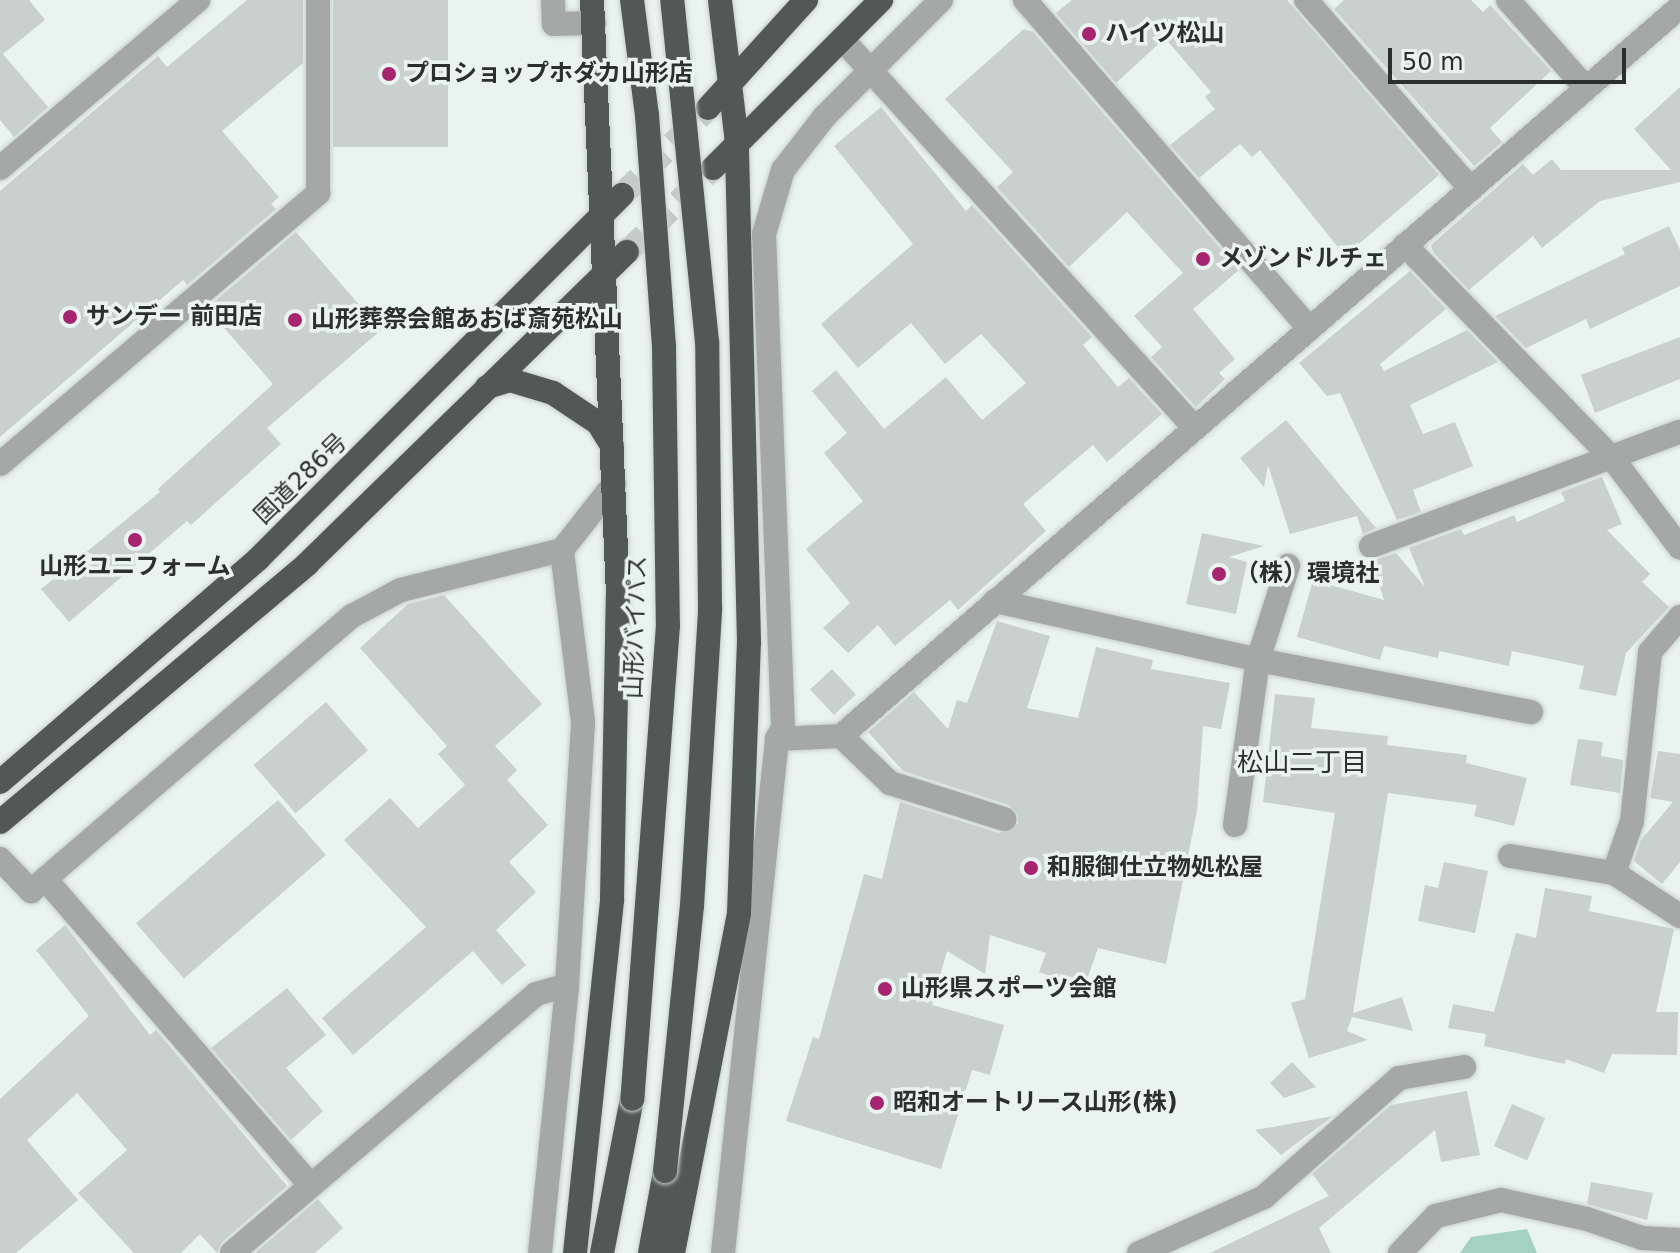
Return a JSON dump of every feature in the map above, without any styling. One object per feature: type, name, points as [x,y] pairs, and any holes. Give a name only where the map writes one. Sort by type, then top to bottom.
[{"type":"highway","name":"山形バイパス","points":[[602,1253],[632,1099],[668,625],[664,347],[647,115],[632,0]]},
{"type":"highway","points":[[650,1253],[665,1171],[692,906],[710,608],[707,342],[672,0]]},
{"type":"highway","points":[[673,1253],[739,913],[749,642],[737,143],[720,0]]},
{"type":"highway","points":[[708,108],[806,0]]},
{"type":"highway","points":[[713,168],[881,0]]},
{"type":"highway","points":[[575,1253],[612,899],[618,595],[598,220],[593,12]]},
{"type":"highway","name":"国道286号","points":[[0,782],[258,559],[622,195]]},
{"type":"highway","points":[[0,822],[307,564],[627,252]]},
{"type":"highway","points":[[485,388],[510,380],[553,393],[598,423],[612,445]]},
{"type":"street","points":[[0,168],[198,0]]},
{"type":"street","points":[[0,464],[318,193],[318,0]]},
{"type":"street","points":[[553,0],[554,24],[593,12]]},
{"type":"street","points":[[723,1253],[777,739],[783,727],[764,234],[783,170],[825,116],[874,71],[941,0]]},
{"type":"street","points":[[1025,0],[1307,326]]},
{"type":"street","points":[[1306,0],[1471,189]]},
{"type":"street","points":[[1508,0],[1585,87]]},
{"type":"street","points":[[777,739],[841,736],[1307,326],[1471,189],[1680,7]]},
{"type":"street","points":[[842,39],[1193,426]]},
{"type":"street","points":[[1405,245],[1613,459],[1680,548]]},
{"type":"street","points":[[1371,546],[1680,432]]},
{"type":"street","points":[[0,859],[31,891],[352,616],[401,590],[562,550],[614,484]]},
{"type":"street","points":[[540,1253],[567,985],[583,722],[562,550]]},
{"type":"street","points":[[1235,825],[1258,660],[1288,566]]},
{"type":"street","points":[[995,601],[1258,660],[1531,712]]},
{"type":"street","points":[[1614,873],[1632,821],[1650,652],[1680,617]]},
{"type":"street","points":[[841,736],[890,783],[1004,819]]},
{"type":"street","points":[[1510,856],[1614,873],[1680,916]]},
{"type":"street","points":[[46,880],[309,1184]]},
{"type":"street","points":[[232,1253],[309,1184],[536,994],[567,985]]},
{"type":"street","points":[[1139,1253],[1264,1197],[1399,1078],[1464,1067]]},
{"type":"street","points":[[1400,1253],[1436,1216],[1501,1200],[1587,1219],[1642,1238],[1680,1240]]},
{"type":"green space","points":[[1527,1229],[1537,1253],[1460,1253],[1471,1237]]},
{"type":"building","points":[[0,0],[29,0],[45,20],[3,54],[48,107],[14,137],[0,120]]},
{"type":"building","name":"サンデー 前田店","points":[[247,0],[303,0],[303,63],[222,131],[279,197],[271,204],[276,209],[187,285],[183,280],[0,437],[0,191],[158,56],[167,67]]},
{"type":"building","name":"プロショップホダカ山形店","points":[[333,0],[448,0],[448,147],[333,147]]},
{"type":"building","points":[[1072,0],[1287,0],[1439,175],[1345,256],[1260,150],[1252,157],[1240,144],[1199,178],[1170,145],[1215,109],[1205,97],[1211,92],[1165,38],[1116,83],[1056,13]]},
{"type":"building","points":[[1344,0],[1471,0],[1483,12],[1490,5],[1551,71],[1490,128],[1502,142],[1474,166],[1334,9]]},
{"type":"building","points":[[1024,29],[1033,32],[1239,270],[1193,309],[1235,359],[1219,373],[1225,379],[1196,407],[1151,357],[1162,347],[1134,316],[1183,273],[1127,212],[1069,267],[997,187],[1013,172],[945,99]]},
{"type":"building","points":[[1680,87],[1680,182],[1600,201],[1542,248],[1533,236],[1469,290],[1433,252],[1431,245],[1523,164],[1533,175],[1552,159],[1561,170],[1671,170],[1634,129]]},
{"type":"building","points":[[881,107],[966,211],[972,205],[1092,337],[1083,345],[1118,387],[1129,378],[1162,414],[1107,462],[1093,445],[1023,504],[1046,531],[958,610],[950,600],[895,646],[878,625],[848,653],[823,628],[850,603],[806,549],[863,501],[824,453],[847,433],[812,391],[836,370],[884,429],[946,377],[982,420],[1026,383],[981,334],[945,364],[911,323],[858,368],[821,324],[913,244],[834,146]]},
{"type":"building","points":[[1669,226],[1680,250],[1680,286],[1590,329],[1586,319],[1526,348],[1495,316],[1625,254],[1622,248]]},
{"type":"building","points":[[296,232],[381,330],[267,428],[281,444],[191,525],[187,521],[69,622],[41,589],[160,492],[158,489],[273,384],[207,308]]},
{"type":"building","points":[[1410,271],[1446,309],[1380,364],[1384,371],[1467,330],[1498,362],[1410,405],[1423,434],[1455,422],[1473,466],[1413,490],[1421,512],[1397,520],[1340,393],[1327,396],[1299,363]]},
{"type":"building","points":[[1680,337],[1680,379],[1595,413],[1581,375]]},
{"type":"building","points":[[1286,420],[1376,528],[1363,534],[1357,516],[1290,534],[1268,465],[1264,487],[1240,458]]},
{"type":"building","points":[[1602,477],[1622,524],[1607,530],[1650,574],[1642,582],[1669,607],[1626,653],[1616,696],[1579,689],[1584,666],[1512,651],[1509,666],[1439,651],[1438,658],[1384,646],[1380,660],[1297,637],[1313,580],[1384,600],[1372,561],[1396,553],[1425,587],[1409,548],[1461,529],[1464,535],[1514,515],[1517,522],[1565,501],[1561,492]]},
{"type":"building","name":"（株）環境社","points":[[1202,533],[1264,546],[1229,557],[1247,562],[1236,614],[1186,604]]},
{"type":"building","points":[[444,595],[542,704],[495,746],[517,770],[507,780],[548,825],[509,862],[536,892],[496,930],[526,965],[502,985],[473,951],[353,1055],[322,1018],[426,927],[344,840],[390,798],[418,828],[465,785],[438,754],[447,746],[360,648],[408,604]]},
{"type":"building","points":[[997,621],[1050,636],[1027,708],[1078,718],[1096,647],[1153,660],[1151,669],[1230,683],[1221,729],[1203,726],[1197,811],[1166,964],[1098,948],[1084,988],[1039,972],[1046,953],[990,935],[985,974],[947,951],[932,1005],[1004,1025],[990,1075],[972,1070],[941,1169],[786,1121],[813,1037],[819,1039],[864,874],[882,879],[900,802],[999,833],[1018,824],[1018,815],[1009,805],[903,771],[868,732],[914,692],[948,729],[957,700],[967,703]]},
{"type":"building","points":[[832,669],[856,695],[834,715],[810,689]]},
{"type":"building","points":[[1275,694],[1315,698],[1311,728],[1388,736],[1387,745],[1467,755],[1466,763],[1527,778],[1514,826],[1474,816],[1477,805],[1388,793],[1353,1013],[1402,997],[1413,1031],[1352,1017],[1347,1031],[1368,1040],[1309,1058],[1291,1003],[1305,999],[1335,813],[1263,802]]},
{"type":"building","points":[[326,702],[368,750],[296,813],[254,765]]},
{"type":"building","points":[[1578,739],[1603,742],[1601,756],[1623,760],[1620,793],[1570,785]]},
{"type":"building","points":[[1658,751],[1680,754],[1680,862],[1662,884],[1634,861],[1641,840],[1673,802],[1650,798]]},
{"type":"building","points":[[278,800],[326,855],[184,978],[136,923]]},
{"type":"building","points":[[1444,862],[1488,871],[1475,933],[1418,921],[1425,885],[1438,888]]},
{"type":"building","points":[[1545,888],[1592,896],[1589,911],[1674,929],[1656,1012],[1678,1012],[1677,1055],[1612,1054],[1604,1073],[1566,1059],[1565,1064],[1484,1046],[1486,1034],[1448,1028],[1453,1004],[1494,1012],[1516,933],[1536,938]]},
{"type":"building","points":[[65,925],[150,1035],[156,1030],[287,1186],[222,1242],[217,1253],[200,1234],[181,1253],[134,1253],[78,1193],[127,1150],[77,1093],[27,1140],[78,1200],[16,1253],[0,1253],[0,1099],[89,1016],[36,950]]},
{"type":"building","points":[[287,988],[326,1035],[286,1068],[323,1111],[291,1140],[211,1048]]},
{"type":"building","points":[[1292,1062],[1316,1087],[1284,1098],[1270,1083]]},
{"type":"building","points":[[1467,1091],[1480,1155],[1441,1162],[1435,1130],[1319,1228],[1331,1253],[1210,1253],[1329,1196],[1312,1174],[1391,1105]]},
{"type":"building","points":[[1512,1104],[1545,1118],[1527,1160],[1494,1146]]},
{"type":"building","points":[[1333,1116],[1281,1155],[1255,1130],[1278,1126]]},
{"type":"building","points":[[1591,1182],[1653,1193],[1647,1220],[1587,1204]]},
{"type":"building","points":[[318,1199],[343,1228],[315,1253],[255,1253]]},
{"type":"tunnel","points":[[622,195],[708,108]]},
{"type":"tunnel","points":[[627,252],[713,168]]},
{"type":"place","name":"ハイツ松山","points":[[1089,34]]},
{"type":"place","name":"プロショップホダカ山形店","points":[[389,74]]},
{"type":"place","name":"メゾンドルチェ","points":[[1203,259]]},
{"type":"place","name":"サンデー 前田店","points":[[70,317]]},
{"type":"place","name":"山形葬祭会館あおば斎苑松山","points":[[295,320]]},
{"type":"place","name":"山形ユニフォーム","points":[[135,540]]},
{"type":"place","name":"（株）環境社","points":[[1219,574]]},
{"type":"place","name":"和服御仕立物処松屋","points":[[1031,868]]},
{"type":"place","name":"山形県スポーツ会館","points":[[885,989]]},
{"type":"place","name":"昭和オートリース山形(株)","points":[[877,1103]]},
{"type":"district","name":"松山二丁目","points":[[1302,763]]}]
